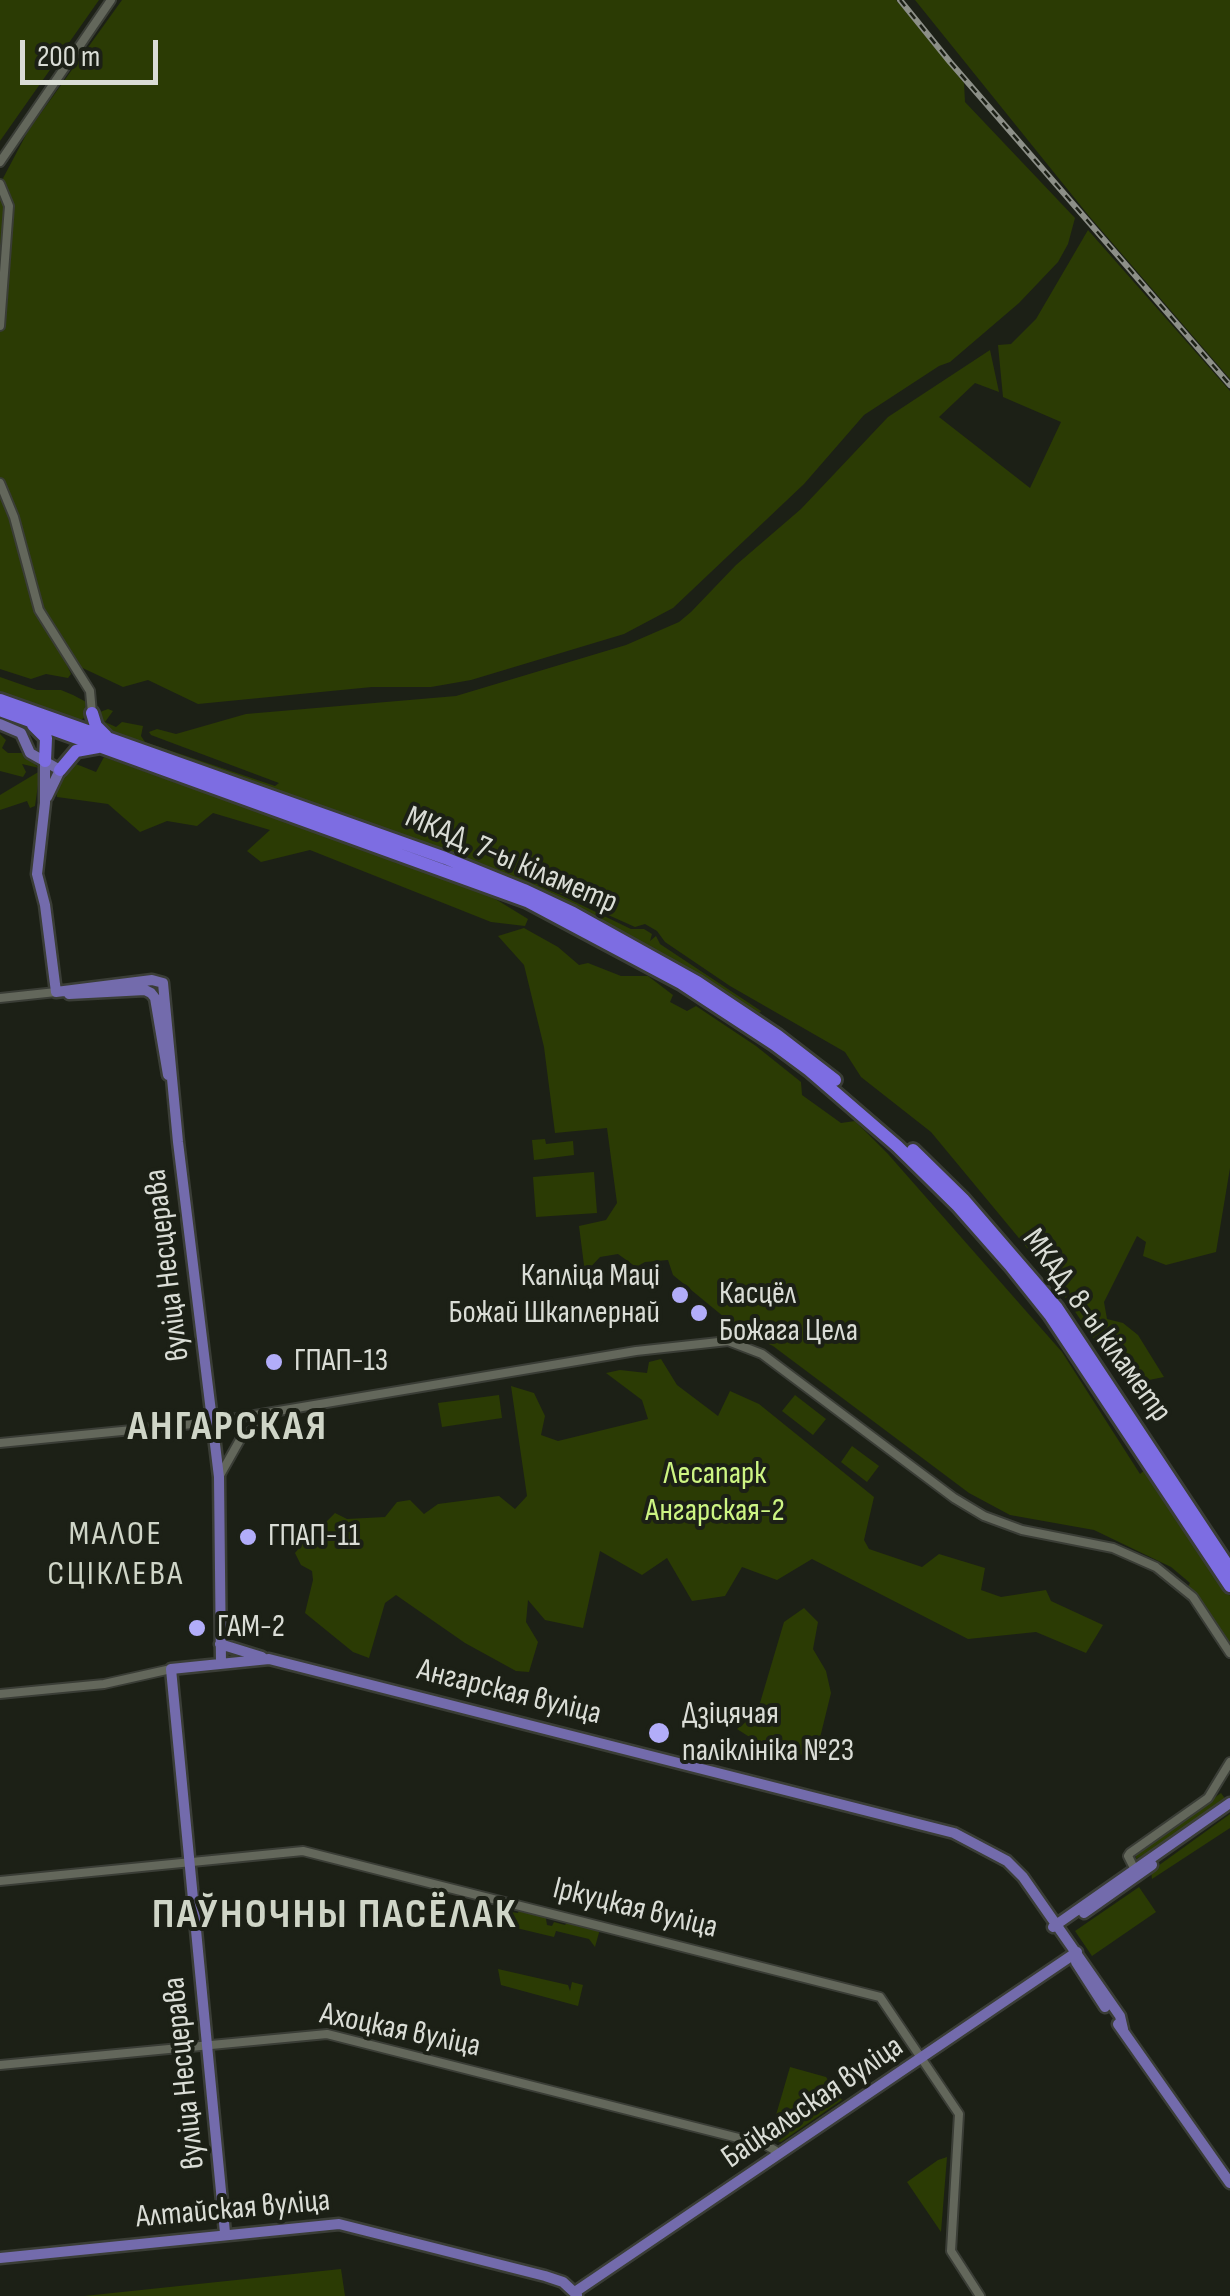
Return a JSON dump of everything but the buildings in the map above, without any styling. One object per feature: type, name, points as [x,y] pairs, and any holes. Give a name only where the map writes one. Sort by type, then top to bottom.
[{"type":"highway","points":[[0,700],[109,744]]},
{"type":"highway","points":[[0,710],[109,744]]},
{"type":"highway","points":[[68,725],[82,725],[92,713]]},
{"type":"highway","points":[[92,713],[109,744]]},
{"type":"highway","points":[[23,718],[46,738],[45,761]]},
{"type":"highway","points":[[60,770],[80,749],[109,744]]},
{"type":"highway","name":"МКАД, 7-ы кіламетр","points":[[109,744],[445,858],[573,912],[697,982],[812,1066]]},
{"type":"highway","name":"МКАД, 8-ы кіламетр","points":[[812,1066],[902,1138],[1016,1258],[1057,1308],[1144,1436],[1159,1454],[1172,1457],[1171,1478],[1223,1564]]},
{"type":"highway","name":"МКАД, 8-ы кіламетр","points":[[812,1066],[958,1206],[1010,1265],[1050,1314],[1223,1564]]},
{"type":"highway","points":[[1223,1564],[1230,1586]]},
{"type":"main road","points":[[0,724],[22,734],[30,752],[60,770],[45,803]]},
{"type":"main road","points":[[45,761],[37,874],[59,992]]},
{"type":"main road","name":"вуліца Несцерава","points":[[59,992],[102,990],[157,980],[162,983],[159,997],[220,1477],[221,1662]]},
{"type":"main road","points":[[220,1644],[269,1659]]},
{"type":"main road","name":"Ангарская вуліца","points":[[172,1670],[269,1659],[937,1828],[970,1840],[1023,1877],[1230,2182]]},
{"type":"main road","name":"вуліца Несцерава","points":[[172,1670],[225,2233]]},
{"type":"main road","points":[[1057,1927],[1137,1872],[1225,1794]]},
{"type":"main road","name":"Байкальская вуліца","points":[[576,2294],[1074,1954]]},
{"type":"main road","name":"Алтайская вуліца","points":[[0,2258],[225,2233],[348,2225],[546,2276],[563,2282],[576,2294]]},
{"type":"street","points":[[0,162],[111,0]]},
{"type":"street","points":[[0,184],[8,200],[9,219],[0,326]]},
{"type":"street","points":[[0,483],[14,516],[40,610],[90,691],[92,713]]},
{"type":"street","points":[[0,998],[59,992]]},
{"type":"street","points":[[0,1443],[213,1422],[658,1348],[712,1341],[739,1344],[762,1354],[954,1498],[984,1516],[1022,1530],[1113,1548],[1156,1567],[1193,1597],[1230,1654]]},
{"type":"street","points":[[220,1477],[241,1438],[280,1411]]},
{"type":"street","name":"Ангарская вуліца","points":[[0,1694],[104,1684],[172,1670]]},
{"type":"street","points":[[1137,1872],[1130,1853],[1208,1798],[1225,1794],[1225,1772],[1230,1762]]},
{"type":"street","name":"Іркуцкая вуліца","points":[[0,1881],[302,1851],[880,1997],[959,2114],[951,2251],[980,2296]]},
{"type":"street","name":"Ахоцкая вуліца","points":[[0,2065],[328,2034],[766,2145],[779,2154]]},
{"type":"green space","points":[[0,0],[99,0],[0,141]]},
{"type":"green space","points":[[122,0],[896,0],[964,83],[965,102],[1075,218],[1058,262],[1019,303],[950,362],[864,415],[804,484],[673,608],[624,634],[471,680],[431,687],[372,687],[198,704],[148,680],[123,687],[72,663],[67,665],[71,674],[68,678],[46,674],[31,679],[0,669],[0,184],[28,131]]},
{"type":"green space","points":[[915,0],[1230,0],[1230,379],[1089,216]]},
{"type":"green space","points":[[1088,230],[1230,391],[1230,1168],[1216,1252],[1166,1265],[1143,1256],[1146,1242],[1137,1236],[1104,1302],[1107,1319],[1123,1323],[1138,1335],[1164,1377],[1139,1382],[1117,1373],[1052,1278],[931,1132],[861,1077],[845,1052],[730,986],[665,942],[657,931],[645,924],[635,927],[519,875],[631,929],[644,929],[652,934],[650,941],[656,936],[660,944],[761,1011],[758,1015],[645,944],[514,878],[111,735],[99,720],[100,712],[108,709],[113,711],[105,722],[116,727],[122,722],[143,726],[141,736],[145,742],[275,786],[279,783],[149,732],[157,729],[176,734],[246,714],[456,696],[626,645],[679,622],[736,565],[801,509],[888,417],[990,350],[999,392],[975,383],[939,417],[1030,488],[1061,422],[1003,397],[998,345],[1011,344],[1036,319]]},
{"type":"green space","points":[[0,677],[37,690],[61,690],[73,695],[90,704],[88,716],[80,720],[0,694]]},
{"type":"green space","points":[[0,734],[6,740],[2,748],[8,753],[23,753],[39,768],[22,764],[26,772],[23,777],[0,771]]},
{"type":"green space","points":[[104,757],[484,892],[528,919],[525,926],[491,922],[310,850],[261,862],[247,851],[270,830],[213,813],[197,826],[167,821],[140,832],[108,804],[57,797],[56,791],[71,762],[96,772]]},
{"type":"green space","points":[[40,771],[35,806],[30,808],[27,801],[0,810],[0,795]]},
{"type":"green space","points":[[524,928],[558,947],[579,965],[588,963],[621,976],[648,976],[673,995],[670,1002],[687,1011],[696,1006],[756,1046],[801,1082],[802,1095],[841,1123],[855,1121],[888,1154],[1062,1352],[1140,1474],[1147,1468],[1230,1596],[1230,1645],[1188,1587],[1190,1583],[1171,1567],[1094,1530],[1010,1515],[969,1493],[773,1346],[741,1331],[673,1275],[668,1260],[636,1267],[618,1254],[600,1257],[585,1273],[579,1226],[606,1220],[617,1203],[607,1128],[555,1133],[544,1047],[524,965],[498,936]]},
{"type":"green space","points":[[545,1139],[546,1144],[573,1141],[574,1155],[534,1160],[532,1140]]},
{"type":"green space","points":[[594,1172],[597,1213],[536,1217],[533,1177]]},
{"type":"green space","name":"Лесапарк Ангарская-2","points":[[661,1359],[677,1385],[718,1416],[730,1391],[759,1404],[874,1497],[864,1540],[869,1549],[922,1567],[939,1554],[985,1568],[981,1590],[1001,1597],[1046,1590],[1051,1601],[1103,1625],[1086,1653],[1036,1632],[968,1639],[812,1559],[777,1580],[742,1567],[725,1596],[692,1601],[667,1558],[642,1575],[600,1551],[583,1628],[545,1620],[528,1600],[526,1622],[538,1642],[529,1672],[516,1671],[465,1643],[396,1595],[385,1603],[369,1658],[353,1652],[305,1613],[313,1580],[312,1571],[301,1565],[295,1553],[300,1547],[296,1522],[326,1522],[335,1513],[347,1519],[385,1517],[397,1502],[410,1500],[424,1514],[438,1504],[499,1496],[515,1509],[527,1496],[511,1386],[534,1393],[545,1416],[541,1435],[558,1441],[648,1419],[642,1400],[606,1373],[647,1373],[649,1362]]},
{"type":"green space","points":[[499,1395],[502,1418],[442,1427],[438,1403]]},
{"type":"green space","points":[[795,1395],[826,1419],[813,1435],[782,1411]]},
{"type":"green space","points":[[852,1446],[879,1466],[867,1482],[841,1462]]},
{"type":"green space","points":[[804,1608],[818,1622],[813,1649],[826,1671],[831,1693],[815,1758],[762,1745],[737,1729],[757,1713],[784,1622]]},
{"type":"green space","points":[[1221,1793],[1226,1800],[1172,1839],[1136,1859],[1136,1853]]},
{"type":"green space","points":[[1230,1814],[1230,1828],[1152,1879],[1151,1871]]},
{"type":"green space","points":[[1139,1887],[1156,1912],[1092,1956],[1075,1931]]},
{"type":"green space","points":[[519,1908],[545,1913],[547,1925],[565,1925],[569,1920],[600,1929],[595,1947],[589,1939],[556,1931],[554,1937],[508,1926],[511,1912],[518,1913]]},
{"type":"green space","points":[[498,1969],[568,1985],[570,1991],[572,1982],[583,1985],[578,2006],[501,1985]]},
{"type":"green space","points":[[790,2067],[826,2077],[842,2100],[781,2142],[769,2139]]},
{"type":"green space","points":[[947,2157],[941,2232],[907,2182]]},
{"type":"green space","points":[[341,2269],[345,2296],[84,2296]]},
{"type":"railway","points":[[900,0],[1230,385]]},
{"type":"place","name":"Капліца Маці Божай Шкаплернай","points":[[680,1295]]},
{"type":"place","name":"Касцёл Божага Цела","points":[[699,1313]]},
{"type":"place","name":"ГПАП-13","points":[[274,1362]]},
{"type":"place","name":"ГПАП-11","points":[[248,1537]]},
{"type":"place","name":"ГАМ-2","points":[[197,1628]]},
{"type":"place","name":"Дзіцячая паліклініка №23","points":[[659,1733]]},
{"type":"district","name":"АНГАРСКАЯ","points":[[228,1428]]},
{"type":"district","name":"МАЛОЕ СЦІКЛЕВА","points":[[116,1555]]},
{"type":"district","name":"ПАЎНОЧНЫ ПАСЁЛАК","points":[[335,1916]]}]
